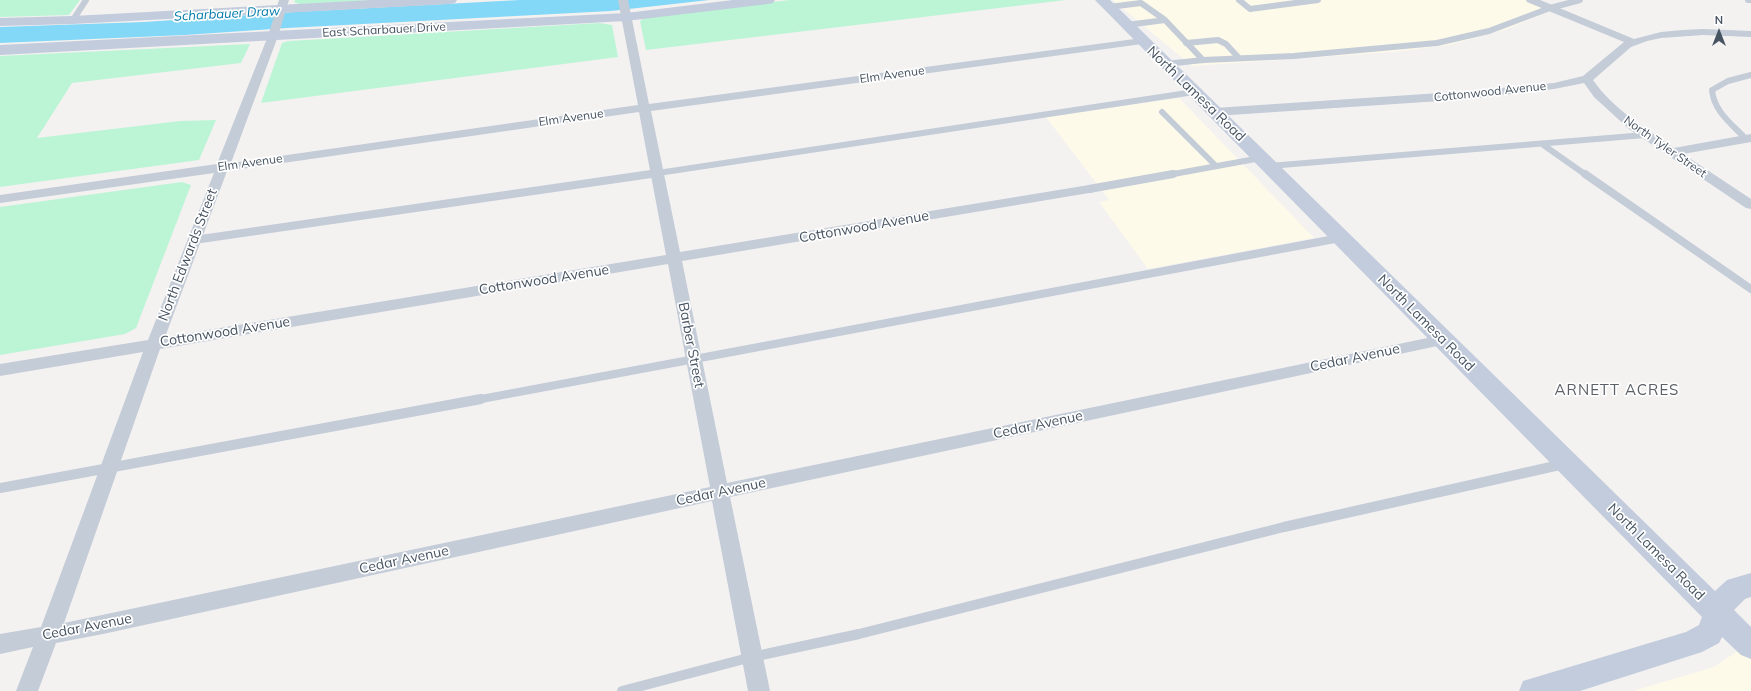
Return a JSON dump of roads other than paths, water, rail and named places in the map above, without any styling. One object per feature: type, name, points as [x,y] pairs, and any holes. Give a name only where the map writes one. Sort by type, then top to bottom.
[{"type":"main road","name":"East Scharbauer Drive","points":[[0,22],[72,20],[283,4],[450,0]]},
{"type":"main road","name":"East Scharbauer Drive","points":[[0,50],[626,17],[768,0]]},
{"type":"main road","name":"North Lamesa Road","points":[[1105,4],[1751,646]]},
{"type":"main road","points":[[1534,691],[1692,643],[1709,634],[1718,613],[1728,596],[1737,589],[1751,585]]},
{"type":"street","name":"Barber Street","points":[[623,0],[759,691]]},
{"type":"street","points":[[1531,0],[1635,43]]},
{"type":"street","name":"North Edwards Street","points":[[27,691],[64,595],[154,344],[273,36],[283,4]]},
{"type":"street","name":"Cottonwood Avenue","points":[[1215,112],[1470,95],[1554,86],[1587,78],[1627,45],[1661,35],[1683,33],[1751,34]]},
{"type":"street","name":"Elm Avenue","points":[[0,199],[644,108],[1142,41]]},
{"type":"street","name":"North Tyler Street","points":[[1587,78],[1598,95],[1633,126],[1751,205]]},
{"type":"street","points":[[1670,152],[1748,138]]},
{"type":"street","name":"Cottonwood Avenue","points":[[0,370],[1089,189]]},
{"type":"street","name":"Cedar Avenue","points":[[0,644],[119,622],[719,492],[1442,340]]},
{"type":"lane","points":[[72,20],[86,0]]},
{"type":"lane","points":[[1239,0],[1250,9],[1318,0]]},
{"type":"lane","points":[[1166,64],[1203,60],[1294,56],[1437,44],[1489,31],[1550,8],[1580,0]]},
{"type":"lane","points":[[1105,4],[1142,3],[1148,6],[1165,20],[1203,60]]},
{"type":"lane","points":[[1127,25],[1165,20]]},
{"type":"lane","points":[[1186,43],[1218,40],[1226,44],[1239,58]]},
{"type":"lane","points":[[1748,138],[1720,113],[1712,98],[1712,90],[1728,81],[1751,75]]},
{"type":"lane","points":[[194,240],[657,173],[1194,92]]},
{"type":"lane","points":[[1162,112],[1216,166]]},
{"type":"lane","points":[[1089,189],[1216,166],[1542,144],[1646,135]]},
{"type":"lane","points":[[1542,144],[1751,289]]},
{"type":"lane","points":[[0,488],[109,470],[1340,238]]},
{"type":"lane","points":[[622,691],[752,658],[859,634],[1284,527],[1567,464]]},
{"type":"water","points":[[520,0],[709,0],[611,11],[287,28],[185,35],[0,43],[0,27],[144,22]]},
{"type":"district","name":"ARNETT ACRES","points":[[1617,390]]},
{"type":"water label","name":"Scharbauer Draw","points":[[227,14]]}]
